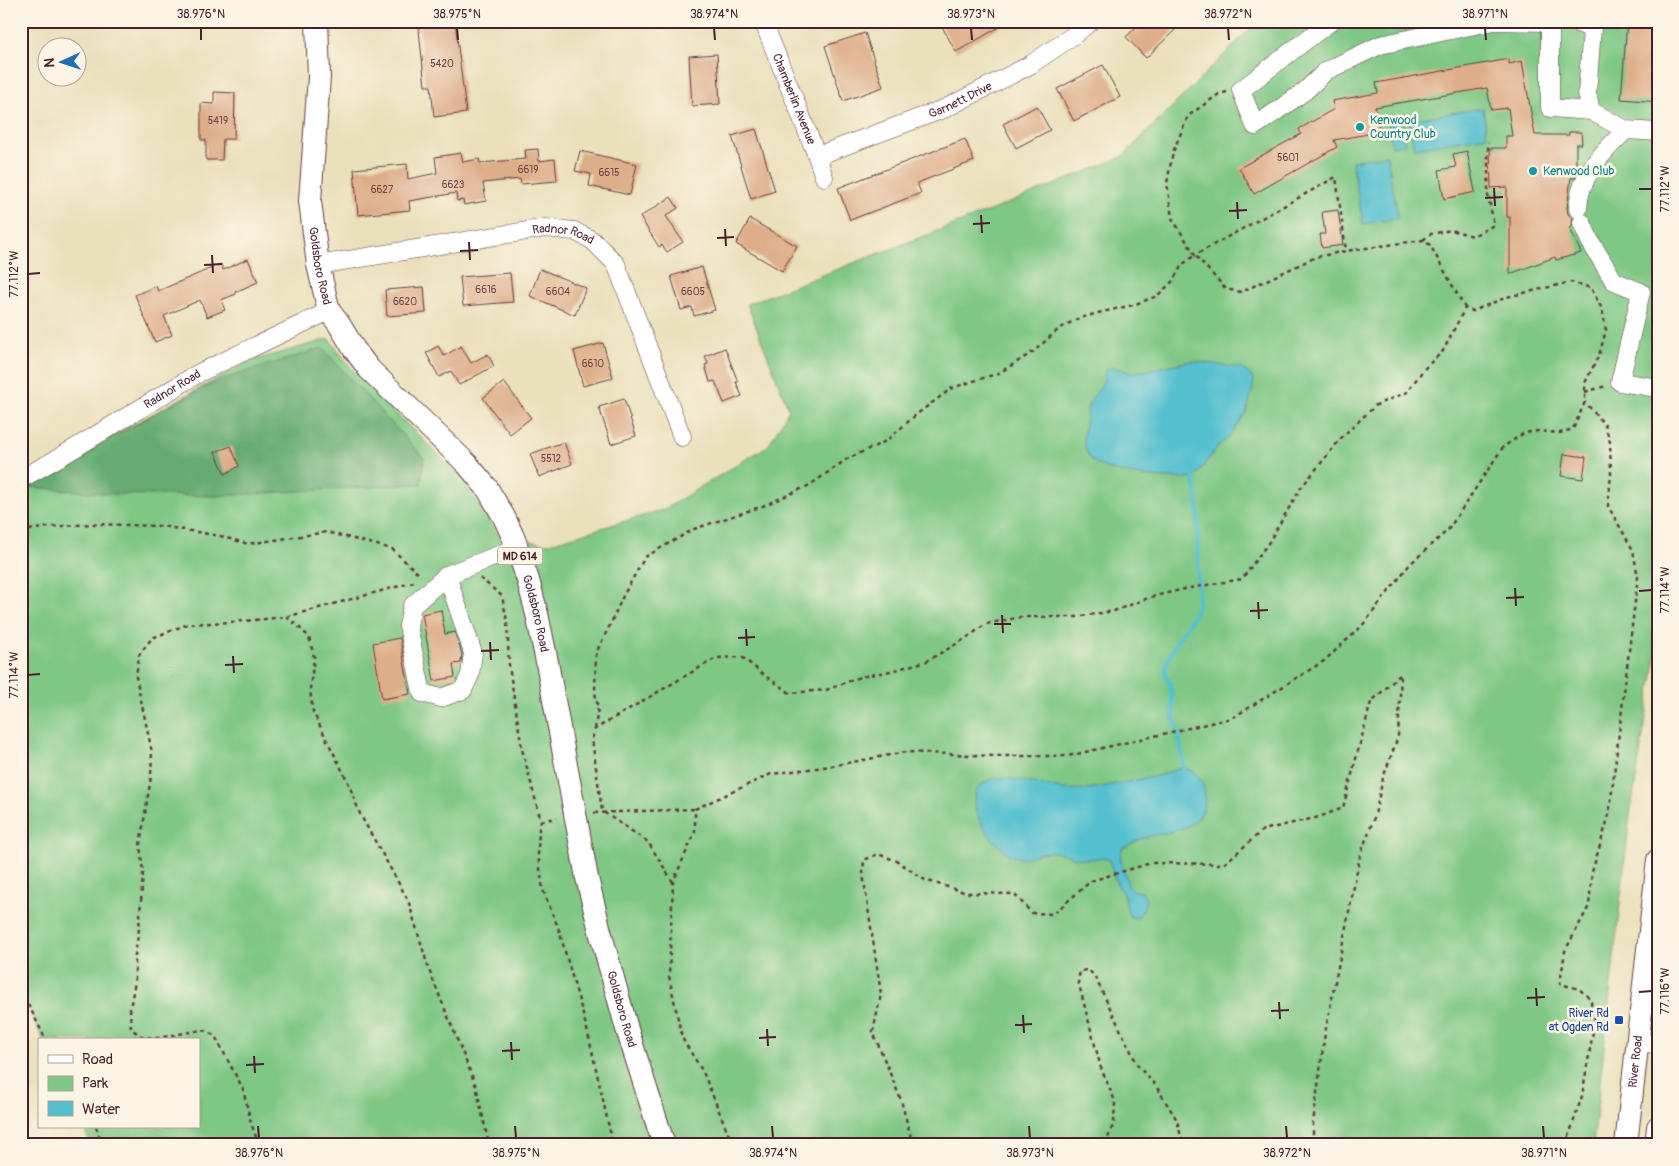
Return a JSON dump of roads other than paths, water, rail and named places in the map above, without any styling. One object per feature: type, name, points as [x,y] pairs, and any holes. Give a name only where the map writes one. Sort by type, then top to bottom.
[{"type":"main road","name":"Goldsboro Road","points":[[317,21],[319,77],[310,201],[318,265],[329,311],[354,349],[370,369],[467,464],[487,488],[504,517],[517,548],[528,580],[546,657],[587,878],[627,1029],[664,1145]]},
{"type":"main road","name":"River Road","points":[[1626,1145],[1648,1043],[1658,860]]},
{"type":"main road","points":[[1656,1145],[1658,1127]]},
{"type":"street","name":"Chamberlin Avenue","points":[[763,21],[824,177]]},
{"type":"street","name":"Garnett Drive","points":[[817,156],[946,108],[1030,65],[1091,21]]},
{"type":"street","points":[[1331,21],[1241,90],[1255,126],[1306,91],[1326,71],[1380,45],[1494,21],[1550,21],[1550,108],[1592,111],[1626,130],[1658,132]]},
{"type":"street","points":[[1573,21],[1592,29],[1587,93],[1592,111]]},
{"type":"street","points":[[1626,130],[1601,154],[1586,178],[1578,202],[1580,216],[1590,241],[1614,282],[1641,292],[1620,382],[1658,388]]},
{"type":"street","name":"Radnor Road","points":[[318,265],[545,228],[574,231],[592,240],[616,264],[682,437]]},
{"type":"street","name":"Radnor Road","points":[[21,479],[199,374],[329,311]]},
{"type":"street","points":[[447,575],[473,653],[470,675],[463,690],[441,698],[422,693],[408,626],[412,606],[447,575],[517,548]]},
{"type":"water","points":[[1483,108],[1487,136],[1414,148],[1409,120]]},
{"type":"water","points":[[1402,123],[1405,144],[1392,146],[1388,126]]},
{"type":"water","points":[[1387,155],[1398,218],[1363,224],[1352,161]]},
{"type":"water","points":[[1191,361],[1241,368],[1254,380],[1246,413],[1228,438],[1220,444],[1194,478],[1141,476],[1113,470],[1093,461],[1086,451],[1084,430],[1090,401],[1103,383],[1105,370],[1114,367],[1131,373]]},
{"type":"water","points":[[1179,768],[1187,769],[1201,779],[1205,792],[1203,809],[1199,817],[1185,828],[1144,838],[1123,848],[1121,862],[1128,886],[1132,890],[1143,893],[1146,899],[1143,910],[1137,918],[1130,917],[1126,900],[1116,881],[1109,860],[1103,858],[1083,859],[1054,852],[1023,858],[1012,856],[990,837],[978,815],[975,804],[975,794],[981,785],[992,779],[1007,779],[1063,789],[1078,789],[1099,787],[1165,774]]},
{"type":"waterway","points":[[1184,768],[1178,731],[1174,720],[1170,682],[1165,676],[1166,664],[1198,605],[1198,506],[1194,478]]},
{"type":"place","name":"Kenwood Country Club","points":[[1360,127]]},
{"type":"place","name":"Kenwood Club","points":[[1533,171]]},
{"type":"place","name":"River Rd at Ogden Rd","points":[[1619,1020]]}]
